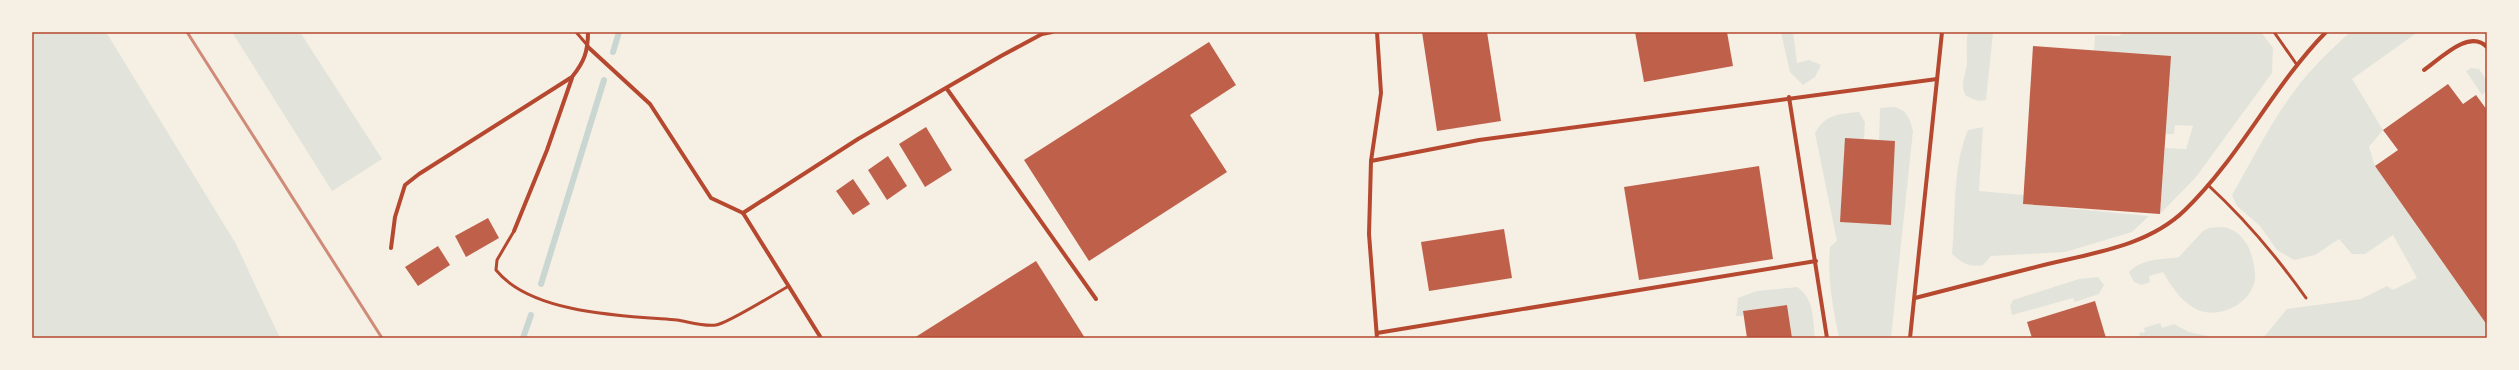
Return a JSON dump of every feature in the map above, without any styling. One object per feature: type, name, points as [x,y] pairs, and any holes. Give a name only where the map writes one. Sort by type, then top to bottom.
[{"type":"street","points":[[514,231],[547,150],[572,77],[584,61],[588,46],[588,32]]},
{"type":"street","points":[[743,213],[858,139],[947,89],[1001,56],[1042,34],[1052,32]]},
{"type":"street","points":[[1377,32],[1381,93],[1372,161],[1369,234],[1377,336],[1816,261]]},
{"type":"street","points":[[1910,338],[1942,32]]},
{"type":"street","points":[[1915,298],[2109,249],[2151,235],[2184,211],[2208,185],[2296,65],[2326,32]]},
{"type":"street","points":[[2424,70],[2464,43],[2474,40],[2487,47]]},
{"type":"street","points":[[588,46],[650,104],[710,198],[743,213],[821,338]]},
{"type":"street","points":[[391,248],[395,217],[405,186],[419,174],[572,77]]},
{"type":"street","points":[[1372,161],[1479,140],[1789,97],[1937,79]]},
{"type":"street","points":[[947,89],[1096,299]]},
{"type":"street","points":[[1789,97],[1827,338]]},
{"type":"lane","points":[[576,32],[588,46]]},
{"type":"lane","points":[[2274,32],[2296,65]]},
{"type":"lane","points":[[2208,185],[2230,206],[2282,265],[2306,298]]},
{"type":"lane","points":[[514,231],[497,260],[496,270],[502,277],[515,289],[537,299],[595,312],[717,326],[789,286]]},
{"type":"shaded area","points":[[32,32],[106,32],[236,244],[280,338],[32,338]]},
{"type":"shaded area","points":[[232,32],[300,32],[382,159],[332,191]]},
{"type":"shaded area","points":[[1781,32],[1793,32],[1797,63],[1809,60],[1821,65],[1815,77],[1803,85],[1790,72]]},
{"type":"shaded area","points":[[1968,32],[1993,32],[1986,100],[1978,101],[1966,96],[1964,91],[1963,83],[1967,66]]},
{"type":"shaded area","points":[[2125,32],[2261,32],[2273,48],[2272,73],[2196,177],[2160,214],[2165,148],[2186,149],[2193,126],[2175,125],[2174,134],[2166,134],[2094,51],[2095,35],[2119,36]]},
{"type":"shaded area","points":[[2350,32],[2418,32],[2352,79],[2383,130],[2369,147],[2375,166],[2487,325],[2487,338],[2263,338],[2287,309],[2361,299],[2387,286],[2393,290],[2417,278],[2393,235],[2365,254],[2352,254],[2339,239],[2315,255],[2294,260],[2277,250],[2260,226],[2237,206],[2232,195],[2286,102],[2314,67]]},
{"type":"shaded area","points":[[2471,68],[2479,69],[2487,81],[2487,94],[2485,92],[2482,95],[2466,71]]},
{"type":"shaded area","points":[[1893,107],[1905,112],[1913,131],[1891,338],[1839,338],[1829,270],[1830,247],[1837,241],[1815,133],[1824,122],[1833,116],[1859,112],[1865,122],[1864,139],[1879,140],[1880,108]]},
{"type":"shaded area","points":[[1983,127],[1979,191],[2024,195],[2023,204],[2149,216],[2132,232],[2065,252],[1991,256],[1983,265],[1978,266],[1963,262],[1952,254],[1959,160],[1968,130]]},
{"type":"shaded area","points":[[2220,227],[2233,230],[2246,242],[2249,248],[2254,267],[2255,279],[2248,296],[2241,302],[2225,311],[2207,312],[2192,307],[2182,299],[2163,272],[2149,276],[2150,282],[2142,285],[2134,282],[2129,272],[2134,267],[2152,260],[2179,257],[2203,231],[2209,228]]},
{"type":"shaded area","points":[[2098,277],[2104,285],[2099,294],[2075,302],[2073,298],[2012,315],[2010,306],[2013,300],[2079,279]]},
{"type":"shaded area","points":[[1797,287],[1803,291],[1810,303],[1815,338],[1792,338],[1787,305],[1743,311],[1743,316],[1736,316],[1738,298],[1757,291]]},
{"type":"shaded area","points":[[2160,323],[2162,328],[2174,324],[2189,332],[2208,336],[2209,338],[2140,338],[2139,333],[2145,332],[2144,328]]},
{"type":"building","points":[[1422,32],[1487,32],[1501,121],[1437,131]]},
{"type":"building","points":[[1635,32],[1727,32],[1733,66],[1644,82]]},
{"type":"building","points":[[1209,42],[1236,85],[1190,115],[1227,172],[1089,261],[1024,160]]},
{"type":"building","points":[[2033,46],[2171,56],[2160,214],[2023,204]]},
{"type":"building","points":[[2448,84],[2463,104],[2476,95],[2487,110],[2487,325],[2375,166],[2398,150],[2383,130]]},
{"type":"building","points":[[926,127],[952,170],[925,187],[899,144]]},
{"type":"building","points":[[1845,138],[1895,141],[1891,225],[1840,222]]},
{"type":"building","points":[[888,156],[907,186],[887,200],[868,170]]},
{"type":"building","points":[[1759,166],[1773,259],[1639,280],[1624,187]]},
{"type":"building","points":[[853,179],[870,204],[853,215],[836,191]]},
{"type":"building","points":[[488,218],[499,238],[466,257],[455,236]]},
{"type":"building","points":[[1504,229],[1512,278],[1429,291],[1421,242]]},
{"type":"building","points":[[438,246],[450,265],[418,286],[405,267]]},
{"type":"building","points":[[1036,261],[1085,338],[914,338]]},
{"type":"building","points":[[2095,301],[2106,338],[2032,338],[2027,322]]},
{"type":"building","points":[[1787,305],[1792,338],[1747,338],[1743,311]]},
{"type":"waterway","points":[[613,52],[619,32]]},
{"type":"waterway","points":[[541,284],[604,80]]},
{"type":"waterway","points":[[523,338],[531,315]]},
{"type":"railway","points":[[187,32],[382,338]]}]
